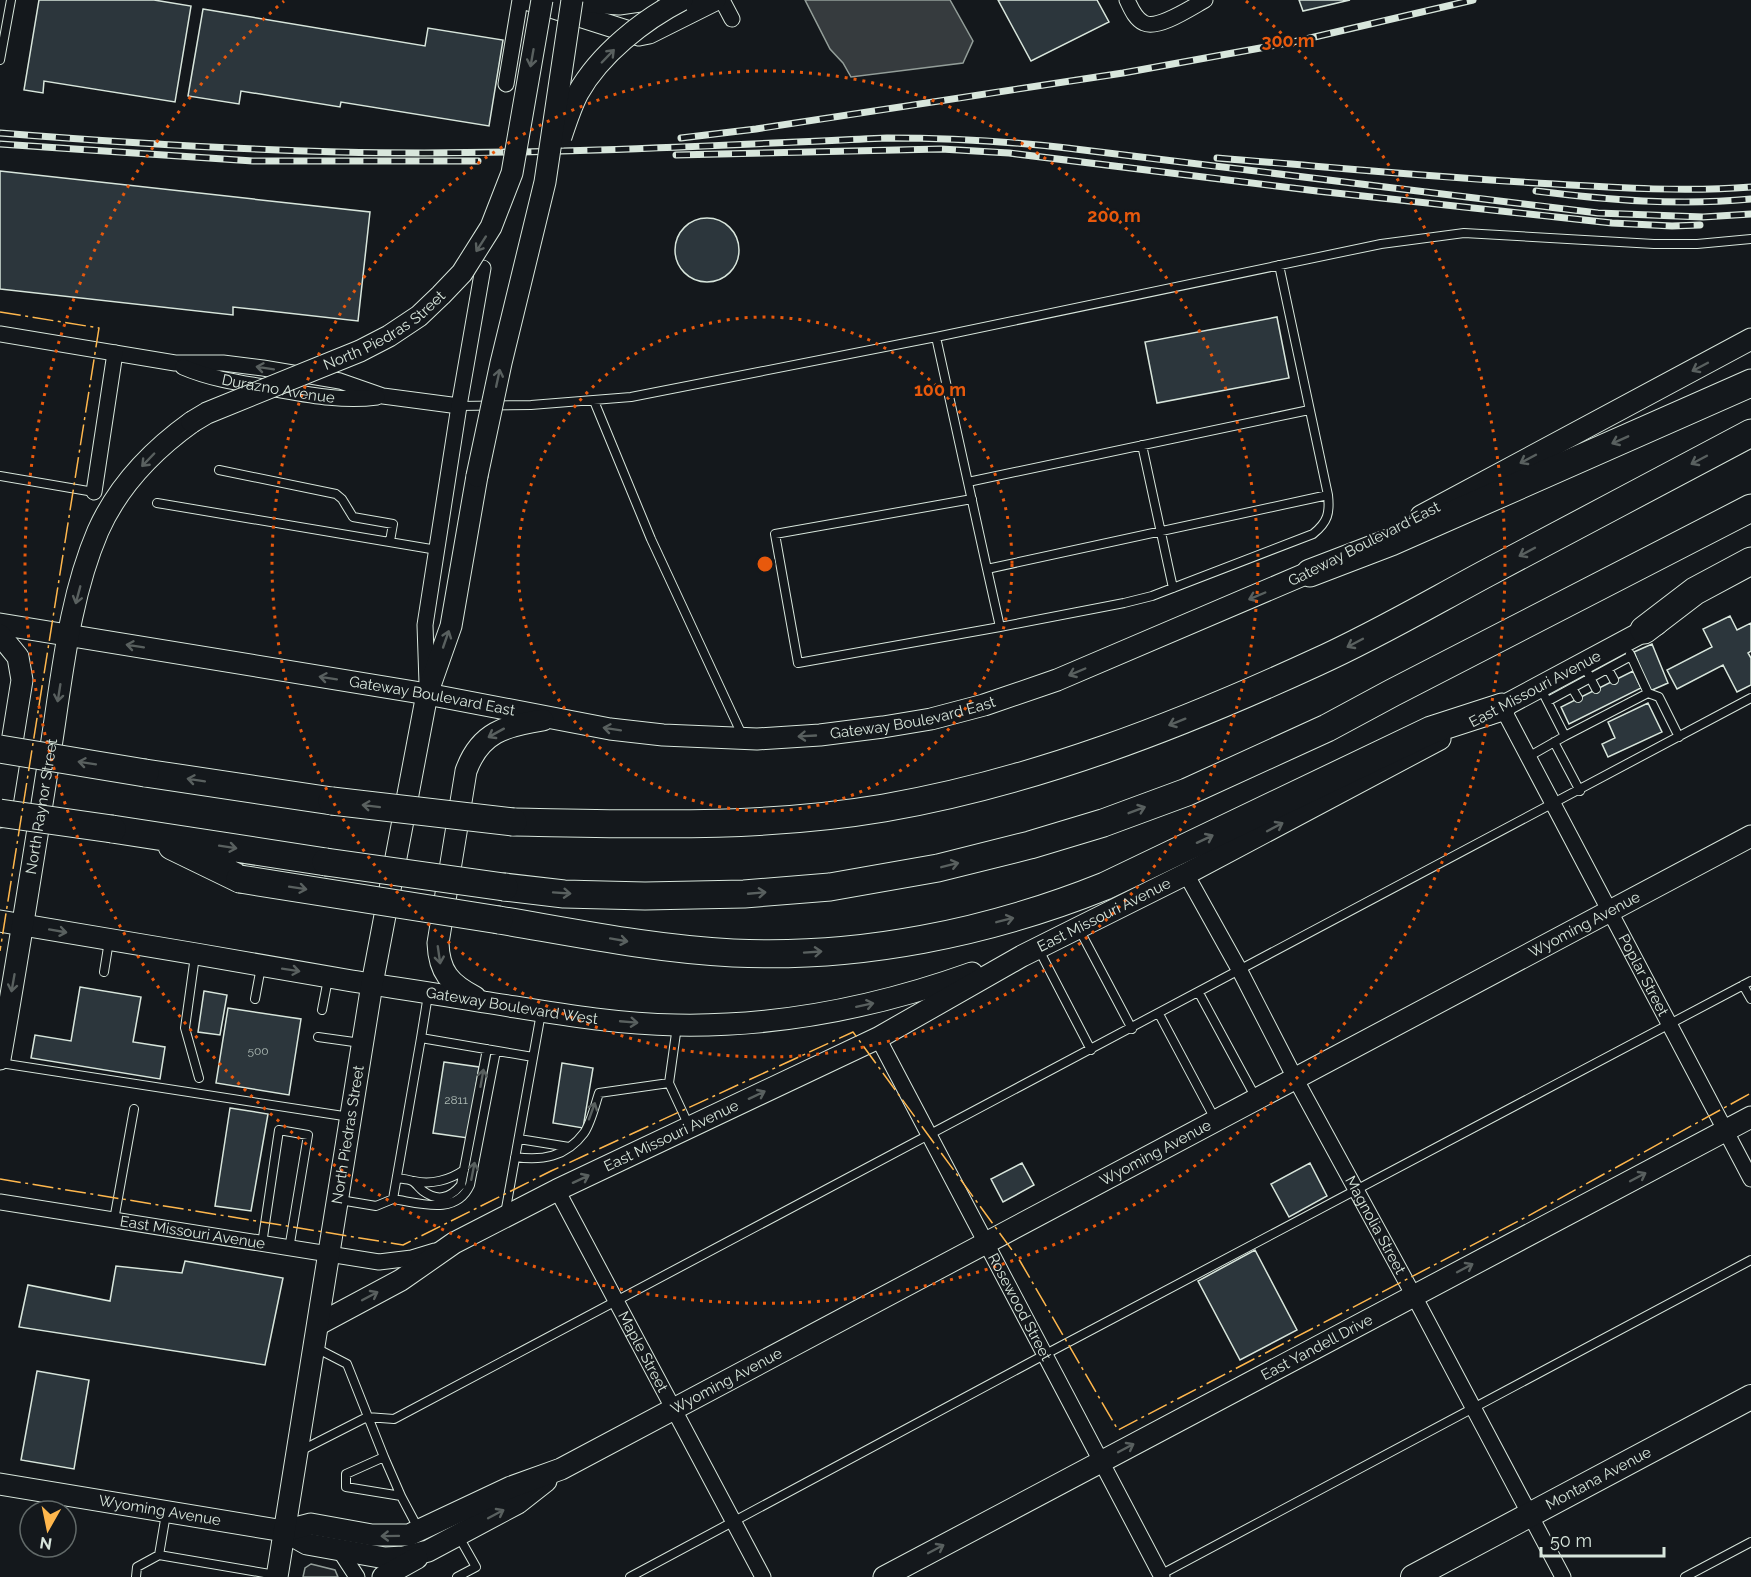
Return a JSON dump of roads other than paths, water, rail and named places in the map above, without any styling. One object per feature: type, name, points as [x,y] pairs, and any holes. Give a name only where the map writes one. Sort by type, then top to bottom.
[{"type":"highway","points":[[1310,573],[1391,542],[1751,383]]},
{"type":"highway","points":[[0,749],[332,801],[513,822],[740,823],[811,818],[883,808],[1021,776],[1112,747],[1203,712],[1319,661],[1751,433]]},
{"type":"highway","points":[[0,815],[564,894],[645,896],[744,894],[830,887],[938,868],[1040,842],[1103,823],[1186,792],[1327,728],[1751,508]]},
{"type":"highway","points":[[1633,643],[1695,591],[1751,561]]},
{"type":"highway","points":[[150,835],[240,879],[631,942],[735,953],[803,953],[844,950],[950,934],[1014,918],[1077,897],[1431,730],[1502,707]]},
{"type":"main road","points":[[529,0],[639,35],[649,33],[716,0]]},
{"type":"main road","name":"North Piedras Street","points":[[89,556],[113,503],[133,475],[171,437],[192,422],[229,403],[360,351],[389,336],[426,309],[462,273],[491,227],[512,172],[542,0]]},
{"type":"main road","points":[[561,0],[619,4],[647,0]]},
{"type":"main road","name":"North Piedras Street","points":[[277,1576],[372,984],[427,694],[451,626],[477,476],[501,363],[545,182],[572,0]]},
{"type":"main road","points":[[545,182],[579,93],[601,63],[626,37],[666,8],[682,0]]},
{"type":"main road","name":"Gateway Boulevard East","points":[[0,624],[427,694],[610,729],[663,735],[744,738],[820,735],[883,728],[931,719],[984,705],[1057,680],[1310,573],[1489,481],[1751,339]]},
{"type":"main road","name":"North Raynor Street","points":[[0,1061],[69,635],[89,556]]},
{"type":"main road","name":"East Missouri Avenue","points":[[319,1324],[401,1280],[454,1243],[557,1190],[878,1038],[1030,952],[1186,874],[1502,707],[1544,693],[1587,671],[1751,575]]},
{"type":"main road","points":[[0,635],[18,657],[22,680],[0,815]]},
{"type":"main road","points":[[483,1002],[458,988],[441,966],[438,957],[438,943],[466,771],[479,745],[490,735],[503,728],[552,718]]},
{"type":"main road","name":"Wyoming Avenue","points":[[284,1531],[311,1524],[372,1535],[391,1536],[453,1525],[518,1503],[561,1469],[1751,836]]},
{"type":"main road","name":"Gateway Boulevard West","points":[[0,921],[195,956],[541,1012],[633,1023],[677,1025],[776,1019],[836,1011],[910,994],[1030,952]]},
{"type":"main road","name":"East Yandell Drive","points":[[884,1577],[1751,1117]]},
{"type":"main road","name":"Montana Avenue","points":[[1413,1577],[1751,1398]]},
{"type":"main road","name":"Wyoming Avenue","points":[[0,1484],[284,1531],[307,1544],[385,1558],[404,1557],[428,1551],[453,1525]]},
{"type":"main road","points":[[383,1577],[428,1551]]},
{"type":"street","points":[[506,84],[520,0]]},
{"type":"street","points":[[722,0],[732,19]]},
{"type":"street","points":[[1127,0],[1137,18],[1144,24],[1151,25],[1160,24],[1205,0]]},
{"type":"street","name":"North Piedras Street","points":[[427,694],[425,626],[483,268]]},
{"type":"street","name":"Durazno Avenue","points":[[0,334],[175,363],[223,363],[263,368],[340,381],[383,396],[459,406]]},
{"type":"street","points":[[94,492],[115,353]]},
{"type":"street","name":"Poplar Street","points":[[1502,707],[1751,1179]]},
{"type":"street","name":"Magnolia Street","points":[[1186,874],[1563,1577]]},
{"type":"street","name":"Rosewood Street","points":[[878,1038],[1160,1576]]},
{"type":"street","name":"Maple Street","points":[[557,1190],[764,1577]]},
{"type":"street","name":"East Missouri Avenue","points":[[0,1202],[379,1262],[396,1261],[432,1253],[454,1243]]},
{"type":"street","points":[[339,1551],[357,1577]]},
{"type":"lane","points":[[0,60],[11,0]]},
{"type":"lane","points":[[459,406],[508,406],[594,401],[663,392],[1382,244],[1464,233],[1654,244],[1696,244],[1751,239]]},
{"type":"lane","points":[[972,500],[775,534],[798,663],[1124,603],[1173,588],[1313,534],[1322,527],[1328,517],[1328,495],[1279,266]]},
{"type":"lane","points":[[936,337],[1000,627]]},
{"type":"lane","points":[[594,401],[651,539],[744,738]]},
{"type":"lane","points":[[968,482],[1310,410]]},
{"type":"lane","points":[[1142,445],[1173,588]]},
{"type":"lane","points":[[219,470],[336,494],[342,499],[353,517],[393,524],[390,541]]},
{"type":"lane","points":[[0,477],[94,492]]},
{"type":"lane","points":[[987,569],[1328,495]]},
{"type":"lane","points":[[157,503],[437,550]]},
{"type":"lane","points":[[1565,736],[1544,693],[1572,688],[1587,671],[1608,669],[1633,643],[1648,693]]},
{"type":"lane","points":[[1608,669],[1614,680]]},
{"type":"lane","points":[[1587,671],[1596,689]]},
{"type":"lane","points":[[1572,688],[1578,698]]},
{"type":"lane","points":[[1528,757],[1565,736],[1588,719],[1624,701],[1648,693],[1659,697],[1679,737]]},
{"type":"lane","points":[[297,1452],[367,1417],[394,1419],[1132,1029],[1751,698]]},
{"type":"lane","points":[[1554,742],[1580,790]]},
{"type":"lane","points":[[1078,927],[1132,1029]]},
{"type":"lane","points":[[104,972],[109,940]]},
{"type":"lane","points":[[1030,952],[1091,1050]]},
{"type":"lane","points":[[195,956],[185,1028],[199,1078]]},
{"type":"lane","points":[[255,999],[261,965]]},
{"type":"lane","points":[[322,1010],[328,976]]},
{"type":"lane","points":[[630,1577],[1747,983],[1751,999]]},
{"type":"lane","points":[[393,1199],[429,993]]},
{"type":"lane","points":[[1199,993],[1256,1099]]},
{"type":"lane","points":[[505,1217],[541,1012]]},
{"type":"lane","points":[[1159,1014],[1216,1121]]},
{"type":"lane","points":[[677,1025],[669,1083],[689,1127]]},
{"type":"lane","points":[[318,1036],[363,1043]]},
{"type":"lane","points":[[421,1038],[533,1057]]},
{"type":"lane","points":[[412,1181],[431,1196],[442,1198],[453,1194],[461,1185],[487,1050]]},
{"type":"lane","points":[[338,1200],[376,1206],[393,1199],[442,1207],[458,1200],[467,1192],[496,1051]]},
{"type":"lane","points":[[0,1061],[351,1117]]},
{"type":"lane","points":[[515,1157],[536,1160],[548,1158],[569,1147],[585,1132],[599,1093],[669,1083]]},
{"type":"lane","points":[[114,1220],[134,1109]]},
{"type":"lane","points":[[262,1244],[279,1130],[308,1135],[289,1249]]},
{"type":"lane","points":[[519,1139],[569,1147]]},
{"type":"lane","points":[[397,1178],[423,1183],[454,1177],[464,1170]]},
{"type":"lane","points":[[1160,1576],[1751,1260]]},
{"type":"lane","points":[[315,1347],[347,1364],[400,1496],[420,1531]]},
{"type":"lane","points":[[384,1457],[346,1474],[346,1486],[400,1496]]},
{"type":"lane","points":[[159,1555],[167,1511]]},
{"type":"lane","points":[[453,1525],[476,1567],[458,1577]]},
{"type":"lane","points":[[1684,1577],[1751,1542]]},
{"type":"lane","points":[[136,1577],[137,1567],[159,1555],[277,1576]]},
{"type":"railway","points":[[681,138],[756,129],[1123,73],[1293,42],[1473,0]]},
{"type":"railway","points":[[0,133],[212,147],[407,153],[613,150],[887,138],[954,139],[1067,148],[1598,213],[1703,217],[1751,214]]},
{"type":"railway","points":[[0,144],[253,161],[478,161]]},
{"type":"railway","points":[[676,155],[941,149],[1009,153],[1317,191],[1612,223],[1700,225]]},
{"type":"railway","points":[[1217,158],[1470,179],[1604,187],[1678,189],[1751,187]]},
{"type":"railway","points":[[1536,191],[1643,201],[1697,202],[1751,199]]}]
